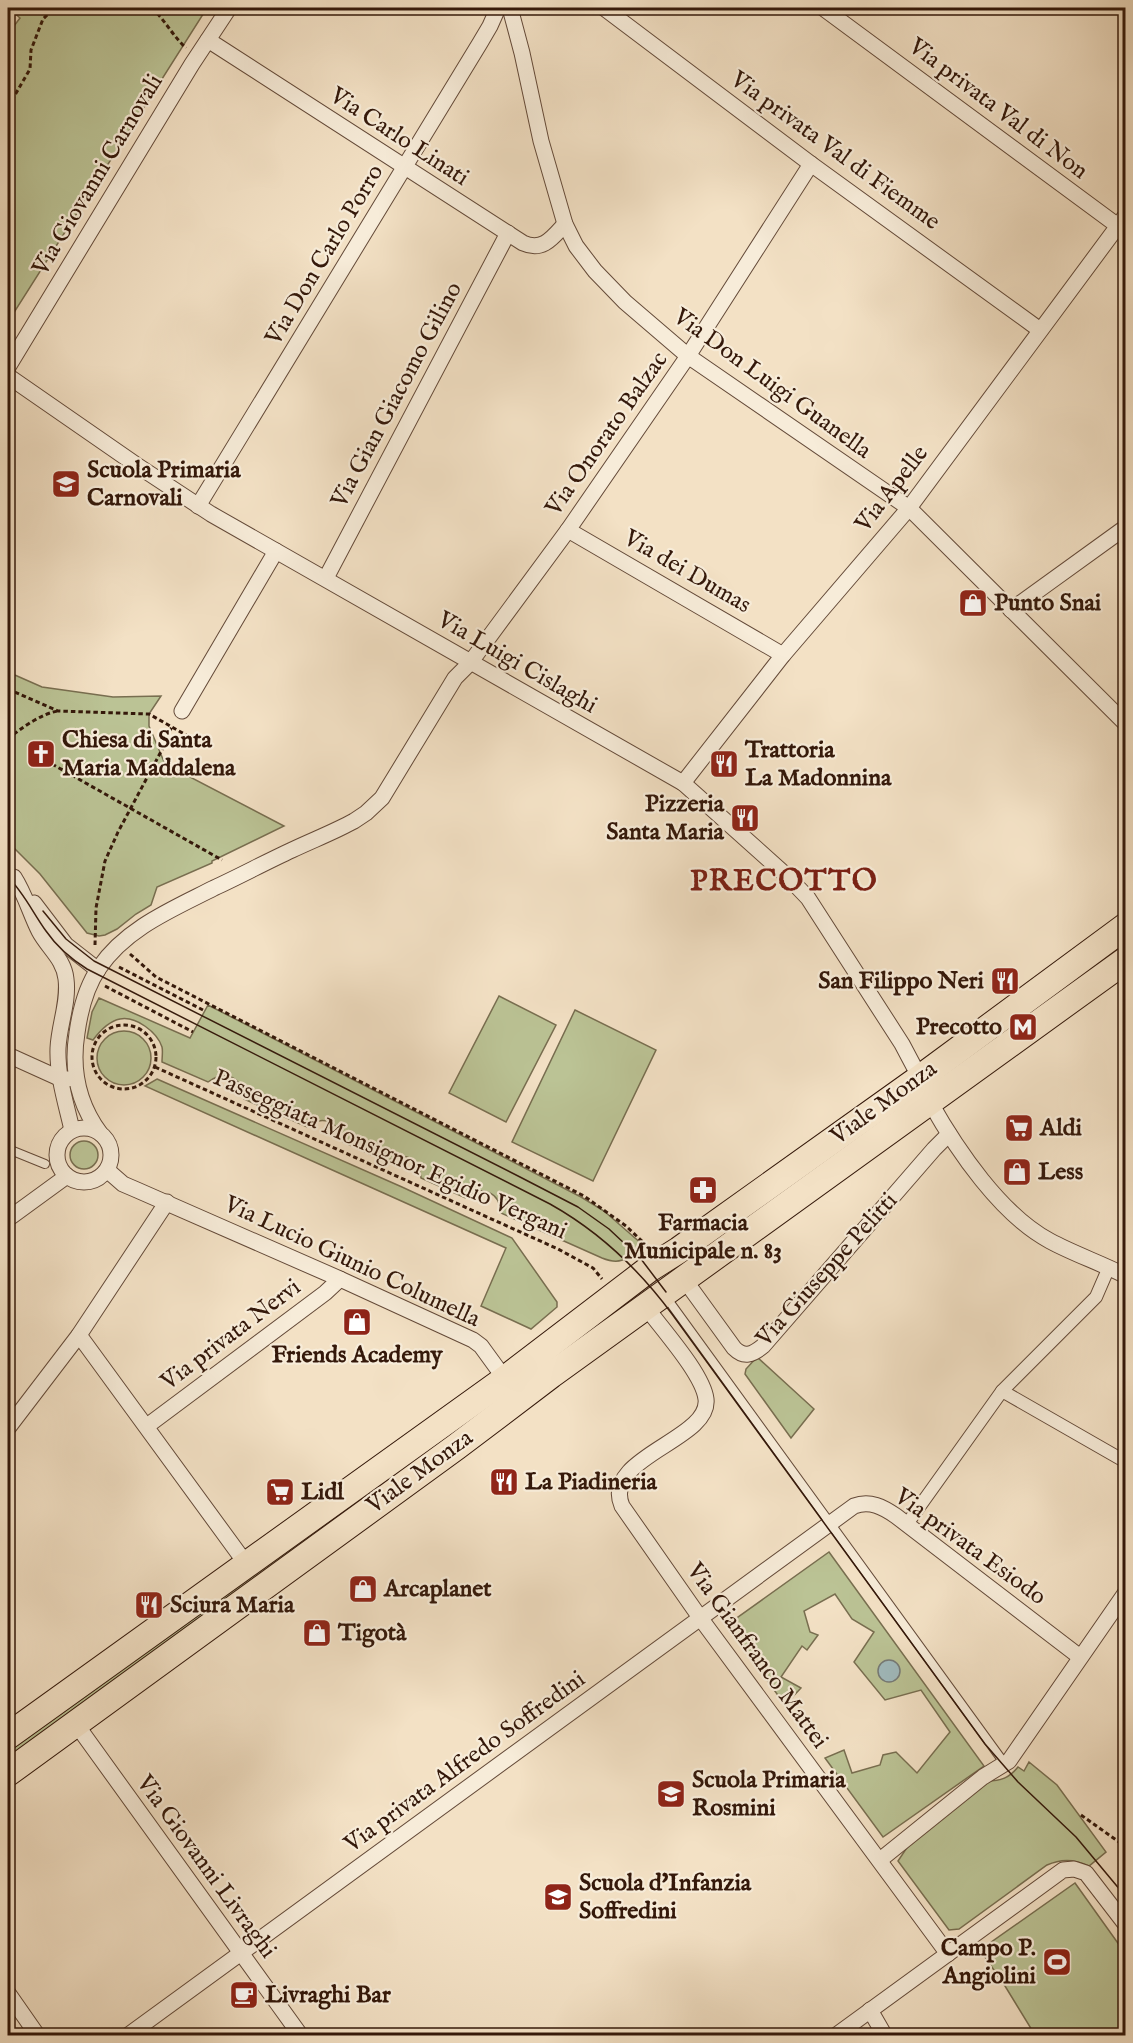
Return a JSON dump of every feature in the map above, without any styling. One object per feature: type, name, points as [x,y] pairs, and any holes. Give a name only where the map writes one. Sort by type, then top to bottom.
[{"type":"main road","name":"Viale Monza","points":[[8,1773],[655,1301],[920,1078],[1120,946]]},
{"type":"main road","name":"Viale Monza","points":[[8,1736],[505,1379],[617,1284],[824,1161],[930,1102],[1120,946]]},
{"type":"main road","points":[[920,1078],[930,1102]]},
{"type":"main road","points":[[617,1284],[655,1301]]},
{"type":"street","name":"Via Giovanni Carnovali","points":[[8,367],[229,8]]},
{"type":"street","name":"Via Don Carlo Porro","points":[[198,506],[490,26],[498,8]]},
{"type":"street","name":"Via Don Luigi Guanella","points":[[510,8],[538,130],[565,224],[576,246],[600,277],[625,302],[688,356],[909,508],[1125,724]]},
{"type":"street","name":"Via privata Val di Fiemme","points":[[604,8],[811,164],[1040,330]]},
{"type":"street","name":"Via privata Val di Non","points":[[823,8],[1122,220]]},
{"type":"street","points":[[490,26],[501,25],[517,32]]},
{"type":"street","name":"Via Carlo Linati","points":[[208,40],[523,243],[537,246],[547,243],[565,224]]},
{"type":"street","name":"Via Onorato Balzac","points":[[100,1132],[86,1111],[77,1078],[75,1052],[78,1021],[84,1000],[98,970],[119,946],[151,921],[349,824],[366,813],[386,792],[451,685],[470,663],[568,530],[688,356],[811,164]]},
{"type":"street","name":"Via Apelle","points":[[683,783],[783,655],[909,508],[1122,220]]},
{"type":"street","name":"Via Gian Giacomo Gilino","points":[[326,578],[508,233]]},
{"type":"street","name":"Via Luigi Cislaghi","points":[[8,376],[198,506],[683,783],[787,876],[808,898],[902,1044],[920,1078]]},
{"type":"street","points":[[1011,610],[1125,527]]},
{"type":"street","name":"Via dei Dumas","points":[[568,530],[783,655]]},
{"type":"street","points":[[182,711],[276,551]]},
{"type":"street","points":[[11,874],[58,936],[98,970]]},
{"type":"street","points":[[11,874],[25,895],[39,932],[61,962],[66,980],[66,998],[59,1044],[61,1079],[72,1130]]},
{"type":"street","points":[[8,1055],[61,1079],[77,1078]]},
{"type":"street","points":[[930,1102],[949,1134],[995,1195],[1017,1217],[1050,1241],[1125,1276]]},
{"type":"street","points":[[87,1128],[100,1132],[110,1148],[111,1159],[107,1170],[98,1178],[86,1182],[67,1176],[60,1168],[57,1152],[62,1139],[72,1130],[87,1128]]},
{"type":"street","name":"Via Giuseppe Pelitti","points":[[684,1278],[734,1348],[742,1354],[751,1354],[763,1346],[936,1146],[949,1134]]},
{"type":"street","name":"Via Lucio Giunio Columella","points":[[107,1170],[123,1184],[473,1340],[481,1346],[505,1379]]},
{"type":"street","points":[[8,1219],[67,1176]]},
{"type":"street","points":[[8,1428],[78,1335],[167,1202]]},
{"type":"street","points":[[907,1524],[1002,1391],[1096,1297],[1109,1268]]},
{"type":"street","name":"Via privata Nervi","points":[[147,1426],[325,1293],[340,1279]]},
{"type":"street","name":"Via Gianfranco Mattei","points":[[655,1301],[703,1388],[706,1406],[692,1425],[646,1458],[626,1477],[620,1492],[622,1506],[701,1619],[948,1954]]},
{"type":"street","points":[[78,1335],[247,1565]]},
{"type":"street","points":[[1002,1391],[1125,1462]]},
{"type":"street","name":"Via privata Esiodo","points":[[830,1525],[854,1506],[866,1504],[885,1509],[1080,1656]]},
{"type":"street","name":"Via privata Alfredo Soffredini","points":[[127,2036],[830,1525]]},
{"type":"street","points":[[880,1860],[983,1777],[1005,1764],[1017,1750],[1125,1592]]},
{"type":"street","name":"Via Giovanni Livraghi","points":[[76,1724],[301,2036]]},
{"type":"street","points":[[835,2036],[1059,1872],[1074,1869],[1083,1871],[1091,1878],[1125,1925]]},
{"type":"street","points":[[8,1993],[39,2036]]},
{"type":"street","points":[[870,2010],[885,2036]]},
{"type":"lane","points":[[8,1149],[45,1164]]},
{"type":"lane","points":[[655,1301],[830,1525],[1005,1764]]},
{"type":"path","points":[[8,107],[30,69],[32,50],[43,19],[54,8]]},
{"type":"path","points":[[152,8],[165,21],[173,35],[188,49]]},
{"type":"path","points":[[8,688],[58,711]]},
{"type":"path","points":[[8,738],[29,723],[58,711],[149,714],[186,735]]},
{"type":"path","points":[[95,945],[96,908],[105,861],[111,845],[164,746]]},
{"type":"path","points":[[52,764],[222,860]]},
{"type":"path","points":[[119,946],[156,977],[584,1196],[626,1226],[650,1250]]},
{"type":"path","points":[[115,965],[203,1010]]},
{"type":"path","points":[[105,986],[193,1032]]},
{"type":"path","points":[[118,1025],[129,1025],[148,1035],[154,1045],[155,1067],[150,1076],[134,1088],[113,1088],[97,1075],[93,1066],[93,1046],[107,1029],[118,1025]]},
{"type":"path","name":"Passeggiata Monsignor Egidio Vergani","points":[[155,1067],[558,1249],[617,1284]]},
{"type":"path","points":[[1081,1815],[1125,1847]]},
{"type":"path","points":[[1120,1865],[1125,1871]]},
{"type":"green space","points":[[9,8],[207,8],[8,322],[8,34],[20,18]]},
{"type":"green space","points":[[8,672],[42,687],[113,697],[161,696],[149,714],[149,726],[165,764],[284,826],[212,863],[157,887],[151,905],[117,929],[99,936],[87,933],[40,874],[8,842]]},
{"type":"green space","points":[[499,996],[556,1025],[506,1122],[449,1093]]},
{"type":"green space","points":[[99,998],[190,1038],[208,1005],[581,1197],[604,1211],[643,1245],[620,1261],[609,1260],[501,1213],[497,1200],[489,1192],[478,1191],[466,1198],[421,1178],[418,1165],[410,1158],[393,1158],[387,1162],[343,1142],[338,1129],[330,1122],[319,1121],[307,1127],[244,1099],[240,1085],[232,1077],[221,1076],[208,1082],[162,1062],[162,1047],[156,1036],[145,1026],[133,1020],[116,1020],[105,1027],[93,1040],[87,1038],[92,1012]]},
{"type":"green space","points":[[575,1010],[656,1050],[593,1181],[512,1142]]},
{"type":"green space","points":[[119,1031],[129,1031],[139,1035],[147,1043],[151,1058],[147,1073],[139,1081],[129,1085],[119,1085],[109,1081],[101,1073],[97,1063],[97,1053],[101,1043],[109,1035]]},
{"type":"green space","points":[[157,1079],[512,1238],[557,1302],[557,1307],[531,1329],[481,1306],[506,1248],[145,1086]]},
{"type":"green space","points":[[84,1141],[94,1145],[98,1155],[94,1165],[84,1169],[74,1165],[70,1155],[74,1145]]},
{"type":"green space","points":[[621,1308],[624,1313],[8,1761],[8,1752]]},
{"type":"green space","points":[[757,1357],[814,1409],[791,1438],[745,1374],[746,1369]]},
{"type":"green space","points":[[829,1552],[984,1766],[883,1837],[825,1758],[844,1750],[852,1773],[880,1765],[883,1755],[896,1752],[917,1773],[950,1732],[921,1690],[885,1700],[854,1662],[874,1632],[852,1619],[835,1594],[804,1611],[810,1632],[818,1635],[807,1650],[802,1646],[781,1677],[801,1688],[785,1705],[727,1625]]},
{"type":"green space","points":[[1029,1762],[1057,1785],[1106,1852],[1089,1866],[1068,1860],[1047,1865],[959,1929],[949,1930],[898,1861],[920,1828],[987,1781],[1004,1778],[1018,1767],[1024,1771]]},
{"type":"green space","name":"Campo P. Angiolini","points":[[1075,1883],[1125,1953],[1125,2035],[1035,2035],[980,1950]]},
{"type":"water","points":[[889,1660],[897,1663],[900,1671],[897,1679],[889,1682],[881,1679],[878,1671],[881,1663]]},
{"type":"tram line","points":[[8,877],[55,942],[87,969],[550,1204],[602,1239],[617,1252],[646,1281],[672,1314],[985,1744],[1018,1782],[1076,1837],[1126,1897]]},
{"type":"tram line","points":[[43,911],[66,939],[94,961],[578,1207],[609,1229],[641,1259],[666,1292]]},
{"type":"place","name":"Scuola Primaria Carnovali","points":[[66,484]]},
{"type":"place","name":"Punto Snai","points":[[973,603]]},
{"type":"place","name":"Chiesa di Santa Maria Maddalena","points":[[41,754]]},
{"type":"place","name":"Trattoria La Madonnina","points":[[724,764]]},
{"type":"place","name":"Pizzeria Santa Maria","points":[[745,818]]},
{"type":"place","name":"San Filippo Neri","points":[[1005,981]]},
{"type":"place","name":"Precotto","points":[[1023,1027]]},
{"type":"place","name":"Aldi","points":[[1019,1128]]},
{"type":"place","name":"Less","points":[[1017,1172]]},
{"type":"place","name":"Farmacia Municipale n. 83","points":[[703,1190]]},
{"type":"place","name":"Friends Academy","points":[[357,1322]]},
{"type":"place","name":"La Piadineria","points":[[504,1482]]},
{"type":"place","name":"Lidl","points":[[280,1492]]},
{"type":"place","name":"Arcaplanet","points":[[363,1589]]},
{"type":"place","name":"Sciura Maria","points":[[149,1605]]},
{"type":"place","name":"Tigotà","points":[[317,1633]]},
{"type":"place","name":"Scuola Primaria Rosmini","points":[[671,1794]]},
{"type":"place","name":"Scuola d'Infanzia Soffredini","points":[[558,1897]]},
{"type":"place","name":"Campo P. Angiolini","points":[[1057,1962]]},
{"type":"place","name":"Livraghi Bar","points":[[244,1995]]},
{"type":"district","name":"PRECOTTO","points":[[784,882]]}]
